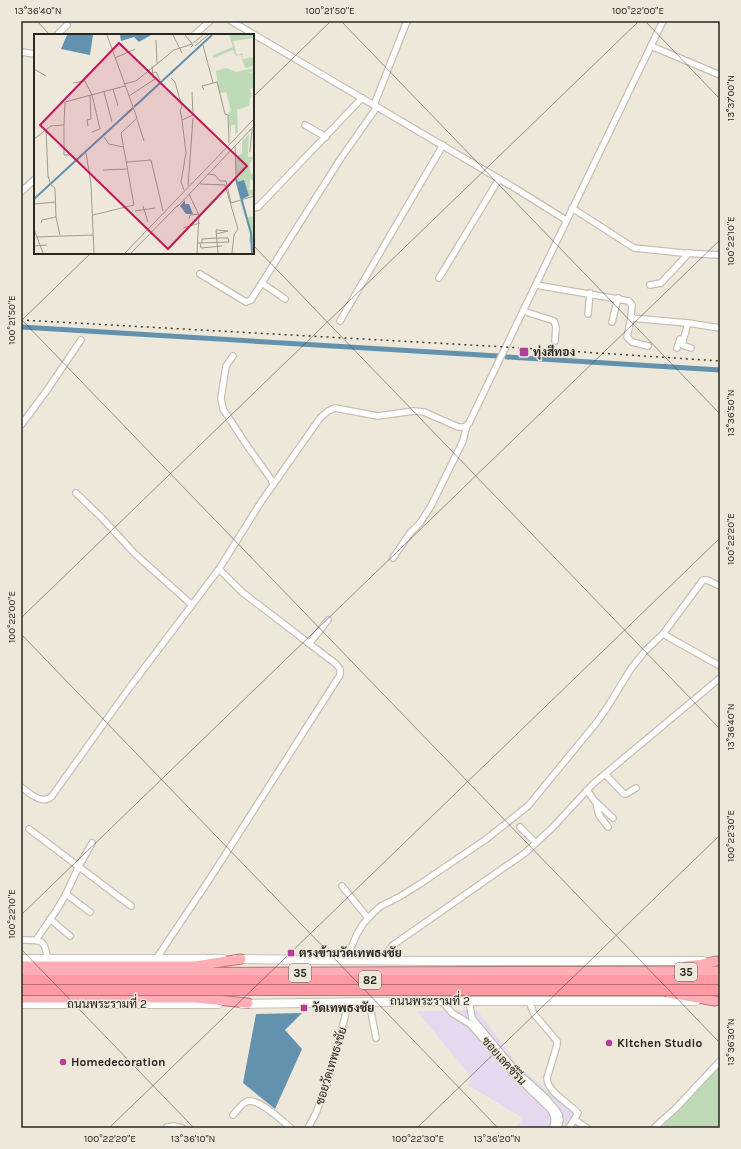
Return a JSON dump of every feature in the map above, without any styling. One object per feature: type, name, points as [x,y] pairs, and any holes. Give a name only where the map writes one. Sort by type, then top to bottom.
[{"type":"highway","points":[[21,966],[196,966],[241,959]]},
{"type":"highway","points":[[652,972],[718,961]]},
{"type":"highway","points":[[196,966],[240,973]]},
{"type":"highway","name":"35","points":[[21,973],[720,971]]},
{"type":"highway","name":"82","points":[[21,980],[720,980]]},
{"type":"highway","name":"82","points":[[21,989],[720,990]]},
{"type":"highway","name":"ถนนพระรามที่ 2","points":[[21,989],[720,990]]},
{"type":"highway","points":[[195,998],[240,989]]},
{"type":"highway","points":[[651,990],[717,1001]]},
{"type":"highway","points":[[21,998],[195,998],[248,1004]]},
{"type":"main road","name":"35","points":[[21,959],[718,961]]},
{"type":"main road","name":"ถนนพระรามที่ 2","points":[[21,1004],[248,1004],[372,1001],[717,1001]]},
{"type":"street","points":[[195,34],[210,21]]},
{"type":"street","points":[[231,21],[253,34]]},
{"type":"street","points":[[200,274],[246,302],[251,300],[341,158],[376,106],[408,21]]},
{"type":"street","points":[[393,558],[431,506],[463,441],[467,425],[663,21]]},
{"type":"street","points":[[57,34],[67,25]]},
{"type":"street","points":[[254,35],[443,145],[566,220]]},
{"type":"street","points":[[651,46],[720,75]]},
{"type":"street","points":[[21,52],[34,54]]},
{"type":"street","points":[[254,208],[258,207],[362,98]]},
{"type":"street","points":[[304,125],[326,137]]},
{"type":"street","points":[[340,321],[443,145]]},
{"type":"street","points":[[439,278],[499,179]]},
{"type":"street","points":[[21,192],[34,181]]},
{"type":"street","points":[[572,208],[634,248],[720,255]]},
{"type":"street","points":[[650,285],[661,283],[689,253]]},
{"type":"street","points":[[262,283],[285,299]]},
{"type":"street","points":[[536,285],[618,298],[631,302],[631,318],[627,337],[632,342],[648,346]]},
{"type":"street","points":[[588,314],[590,293]]},
{"type":"street","points":[[612,322],[618,298]]},
{"type":"street","points":[[523,311],[554,321],[556,327],[555,341]]},
{"type":"street","points":[[631,318],[720,328]]},
{"type":"street","points":[[677,348],[686,323]]},
{"type":"street","points":[[686,323],[682,345],[691,348]]},
{"type":"street","points":[[21,425],[81,340]]},
{"type":"street","points":[[233,356],[226,366],[221,398],[223,409],[271,479],[273,485]]},
{"type":"street","points":[[21,787],[42,800],[50,798],[127,691],[219,569],[273,485],[320,418],[331,409],[335,408],[378,416],[414,411],[424,412],[458,427],[462,428],[467,425]]},
{"type":"street","points":[[76,493],[102,518],[134,553],[192,605]]},
{"type":"street","points":[[156,959],[211,877],[340,675],[340,669],[336,664],[242,592],[219,569]]},
{"type":"street","points":[[346,960],[357,934],[368,918],[381,906],[420,884],[485,840],[528,806],[597,722],[630,670],[645,651],[663,634],[703,580],[707,580],[720,586]]},
{"type":"street","points":[[309,644],[328,620]]},
{"type":"street","points":[[663,634],[720,666]]},
{"type":"street","points":[[382,960],[393,945],[515,861],[536,844],[587,790],[720,678]]},
{"type":"street","points":[[605,774],[624,794],[636,788]]},
{"type":"street","points":[[587,790],[596,803],[613,818]]},
{"type":"street","points":[[596,803],[600,815],[608,827]]},
{"type":"street","points":[[520,827],[536,844]]},
{"type":"street","points":[[29,829],[131,906]]},
{"type":"street","points":[[36,940],[66,894],[78,867],[92,843]]},
{"type":"street","points":[[342,886],[368,918]]},
{"type":"street","points":[[66,894],[90,912]]},
{"type":"street","points":[[50,919],[70,936]]},
{"type":"street","points":[[21,940],[36,940],[45,946],[48,959]]},
{"type":"street","points":[[372,1001],[370,1006],[376,1038]]},
{"type":"street","name":"ซอยเลคซีรีน","points":[[442,1001],[452,1013],[470,1024],[554,1114],[555,1120],[553,1128]]},
{"type":"street","name":"ซอยเลคซีรีน","points":[[468,1001],[472,1018],[514,1071],[546,1098],[556,1110],[560,1120],[558,1128]]},
{"type":"street","points":[[530,1001],[534,1014],[554,1037],[558,1045],[547,1078],[547,1083],[552,1090],[577,1112],[578,1115],[569,1128]]},
{"type":"street","name":"ซอยวัดเทพธงชัย","points":[[308,1128],[316,1113],[327,1084],[350,1002]]},
{"type":"street","points":[[654,1128],[677,1107],[720,1061]]},
{"type":"street","points":[[233,1115],[247,1101],[255,1101],[261,1104],[291,1128]]},
{"type":"street","points":[[575,1120],[587,1128]]},
{"type":"street","points":[[167,1127],[174,1126],[182,1128]]},
{"type":"shaded area","points":[[477,1010],[519,1066],[574,1114],[565,1128],[516,1128],[523,1118],[468,1085],[473,1079],[417,1011]]},
{"type":"green space","points":[[720,1067],[720,1128],[661,1128]]},
{"type":"water","points":[[302,1013],[285,1030],[302,1049],[275,1109],[243,1083],[256,1014]]},
{"type":"waterway","points":[[21,327],[498,356]]},
{"type":"waterway","points":[[507,357],[720,370]]},
{"type":"railway","points":[[21,320],[506,347],[720,361]]},
{"type":"place","name":"ทุ่งสีทอง","points":[[524,352]]},
{"type":"place","name":"ตรงข้ามวัดเทพธงชัย","points":[[291,953]]},
{"type":"place","name":"วัดเทพธงชัย","points":[[304,1008]]},
{"type":"place","name":"Kitchen Studio","points":[[609,1043]]},
{"type":"place","name":"Homedecoration","points":[[63,1062]]}]
